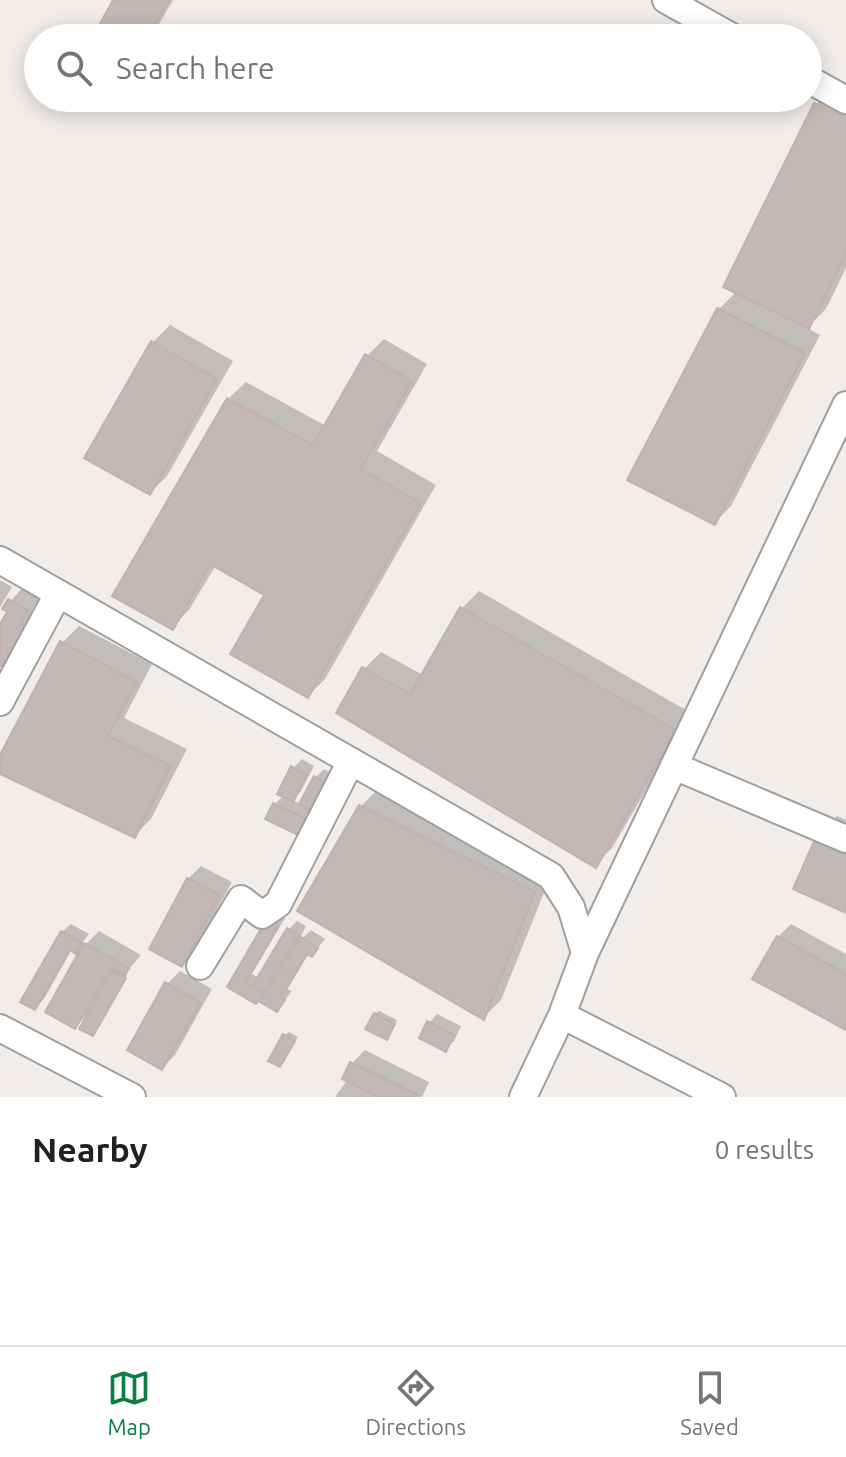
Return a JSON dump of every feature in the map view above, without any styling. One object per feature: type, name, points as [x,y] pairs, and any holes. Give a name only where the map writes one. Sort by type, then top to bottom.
[{"type":"street","points":[[666,0],[709,24]]},
{"type":"street","points":[[822,87],[846,100]]},
{"type":"street","points":[[523,1097],[562,1015],[585,953],[674,766],[836,444],[846,405]]},
{"type":"street","points":[[0,560],[551,876],[571,907],[585,953]]},
{"type":"street","points":[[0,702],[58,594]]},
{"type":"street","points":[[200,966],[241,899],[262,915],[278,904],[351,761]]},
{"type":"street","points":[[674,766],[846,839]]},
{"type":"street","points":[[562,1015],[722,1097]]},
{"type":"street","points":[[0,1028],[132,1097]]},
{"type":"building","points":[[113,0],[169,0],[155,24],[100,24]]},
{"type":"building","points":[[822,107],[846,118],[846,254],[809,329],[723,287],[810,112],[822,112]]},
{"type":"building","points":[[717,308],[805,353],[715,525],[627,480]]},
{"type":"building","points":[[151,341],[217,379],[150,495],[84,458]]},
{"type":"building","points":[[365,354],[412,381],[361,469],[421,503],[308,698],[230,654],[264,595],[210,564],[173,630],[112,596],[227,398],[313,445]]},
{"type":"building","points":[[8,599],[28,610],[21,624],[26,626],[2,667],[0,624],[7,612],[2,609]]},
{"type":"building","points":[[460,607],[676,730],[596,868],[336,713],[362,667],[410,694]]},
{"type":"building","points":[[60,641],[137,682],[108,736],[171,766],[135,838],[0,774],[0,755]]},
{"type":"building","points":[[291,766],[307,775],[293,802],[277,794]]},
{"type":"building","points":[[314,776],[329,785],[314,812],[299,804]]},
{"type":"building","points":[[273,803],[308,820],[300,836],[265,819]]},
{"type":"building","points":[[359,805],[535,892],[484,1020],[297,911]]},
{"type":"building","points":[[818,832],[846,845],[846,913],[793,889]]},
{"type":"building","points":[[187,878],[220,895],[182,967],[149,949]]},
{"type":"building","points":[[266,920],[278,927],[245,983],[263,993],[256,1004],[227,987]]},
{"type":"building","points":[[287,928],[299,935],[264,991],[253,985]]},
{"type":"building","points":[[61,931],[82,943],[76,954],[70,950],[35,1010],[20,1002]]},
{"type":"building","points":[[777,936],[846,974],[846,1030],[752,979]]},
{"type":"building","points":[[301,937],[318,948],[312,957],[307,954],[281,998],[285,1000],[277,1012],[260,1002]]},
{"type":"building","points":[[84,943],[129,968],[125,976],[111,968],[75,1029],[45,1012]]},
{"type":"building","points":[[112,971],[126,978],[93,1036],[79,1029]]},
{"type":"building","points":[[165,982],[201,1003],[162,1070],[127,1050]]},
{"type":"building","points":[[374,1013],[395,1024],[387,1040],[365,1029]]},
{"type":"building","points":[[427,1021],[454,1035],[446,1052],[419,1038]]},
{"type":"building","points":[[283,1034],[295,1041],[280,1067],[268,1061]]},
{"type":"building","points":[[350,1062],[417,1097],[379,1097],[342,1079]]}]
